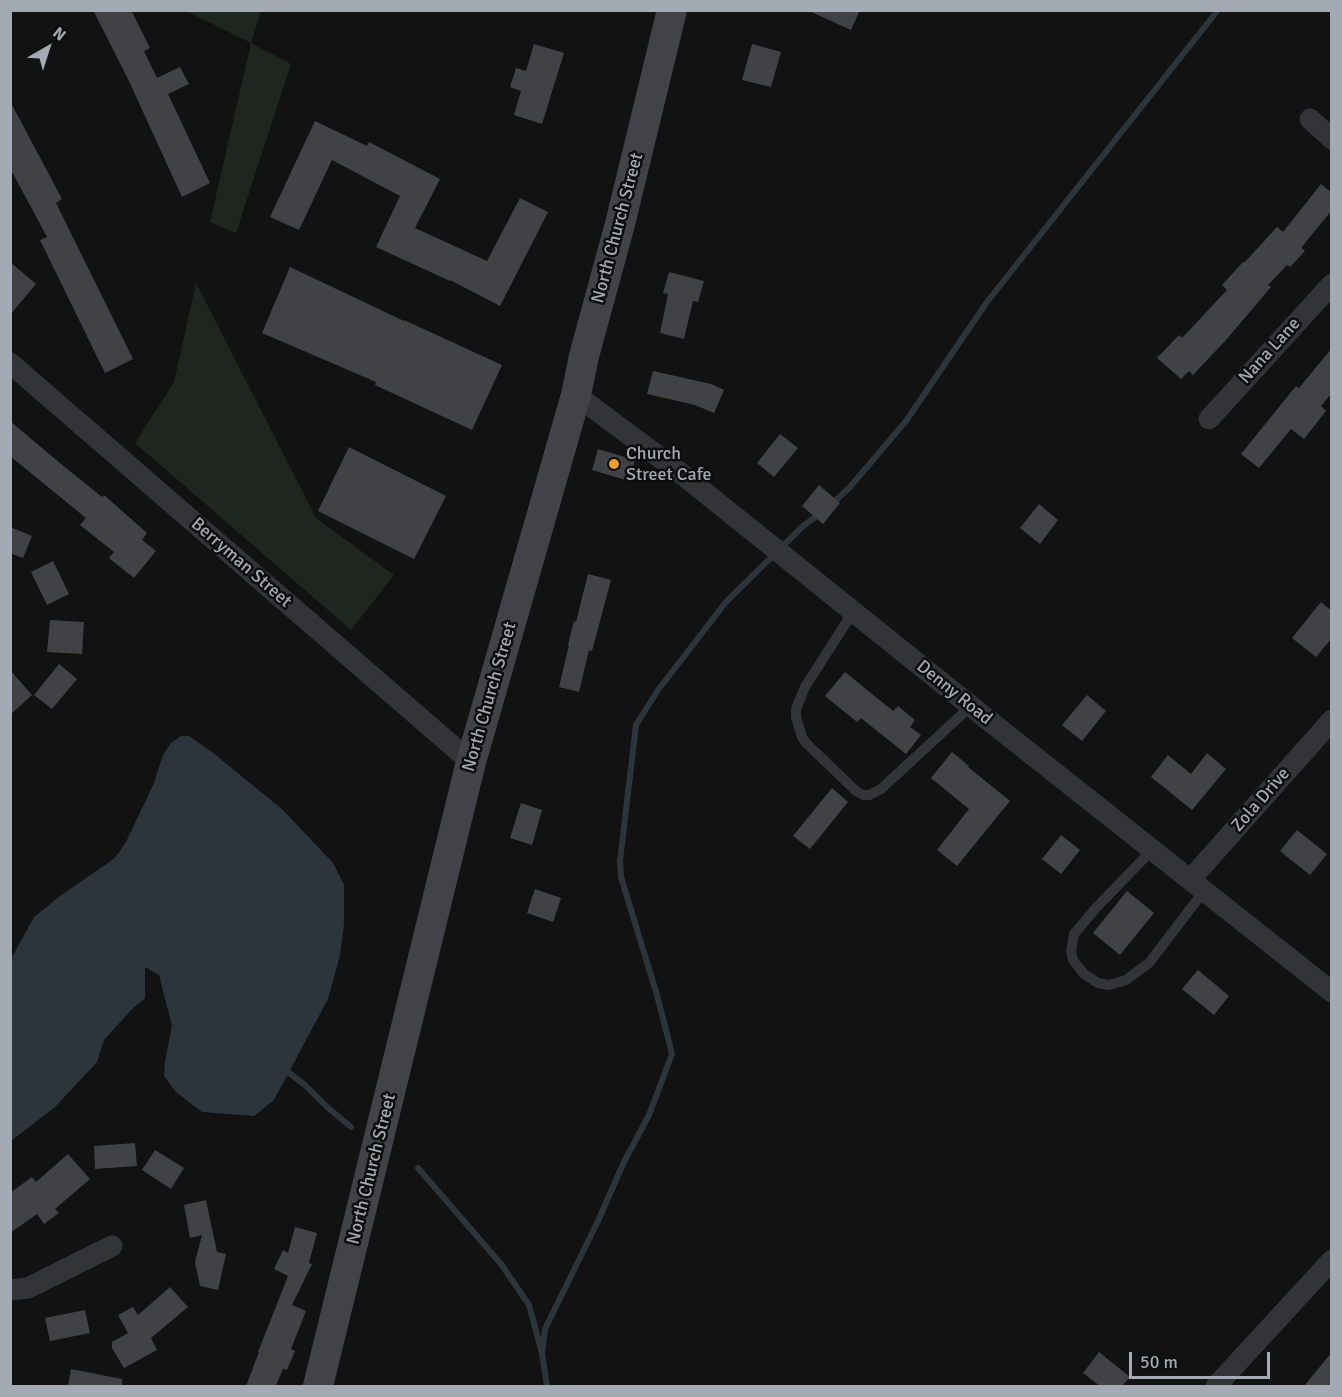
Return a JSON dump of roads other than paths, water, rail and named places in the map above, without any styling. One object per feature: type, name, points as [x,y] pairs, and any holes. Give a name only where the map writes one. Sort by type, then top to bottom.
[{"type":"main road","name":"North Church Street","points":[[318,1386],[471,762],[576,395],[672,10]]},
{"type":"street","points":[[1310,119],[1332,139]]},
{"type":"street","name":"Nana Lane","points":[[1209,419],[1332,284]]},
{"type":"street","name":"Berryman Street","points":[[10,363],[471,762]]},
{"type":"street","name":"Denny Road","points":[[576,395],[678,471],[1332,992]]},
{"type":"street","name":"Zola Drive","points":[[1197,885],[1332,720]]},
{"type":"street","points":[[10,1290],[28,1288],[112,1246]]},
{"type":"street","points":[[1216,1386],[1332,1260]]},
{"type":"lane","points":[[853,612],[805,687],[796,709],[796,717],[806,743],[856,791],[869,795],[881,789],[971,706]]},
{"type":"lane","points":[[1152,850],[1074,934],[1072,960],[1084,974],[1098,983],[1109,985],[1126,980],[1149,963],[1197,885]]},
{"type":"waterway","points":[[831,505],[850,487],[906,421],[987,302],[1218,10]]},
{"type":"waterway","points":[[542,1353],[545,1329],[624,1162],[649,1115],[672,1054],[657,995],[621,877],[620,861],[636,725],[658,690],[726,602],[803,526],[821,513]]},
{"type":"waterway","points":[[284,1069],[351,1127]]},
{"type":"waterway","points":[[418,1168],[501,1264],[529,1305],[542,1353],[547,1386]]},
{"type":"place","name":"Church Street Cafe","points":[[614,464]]}]
